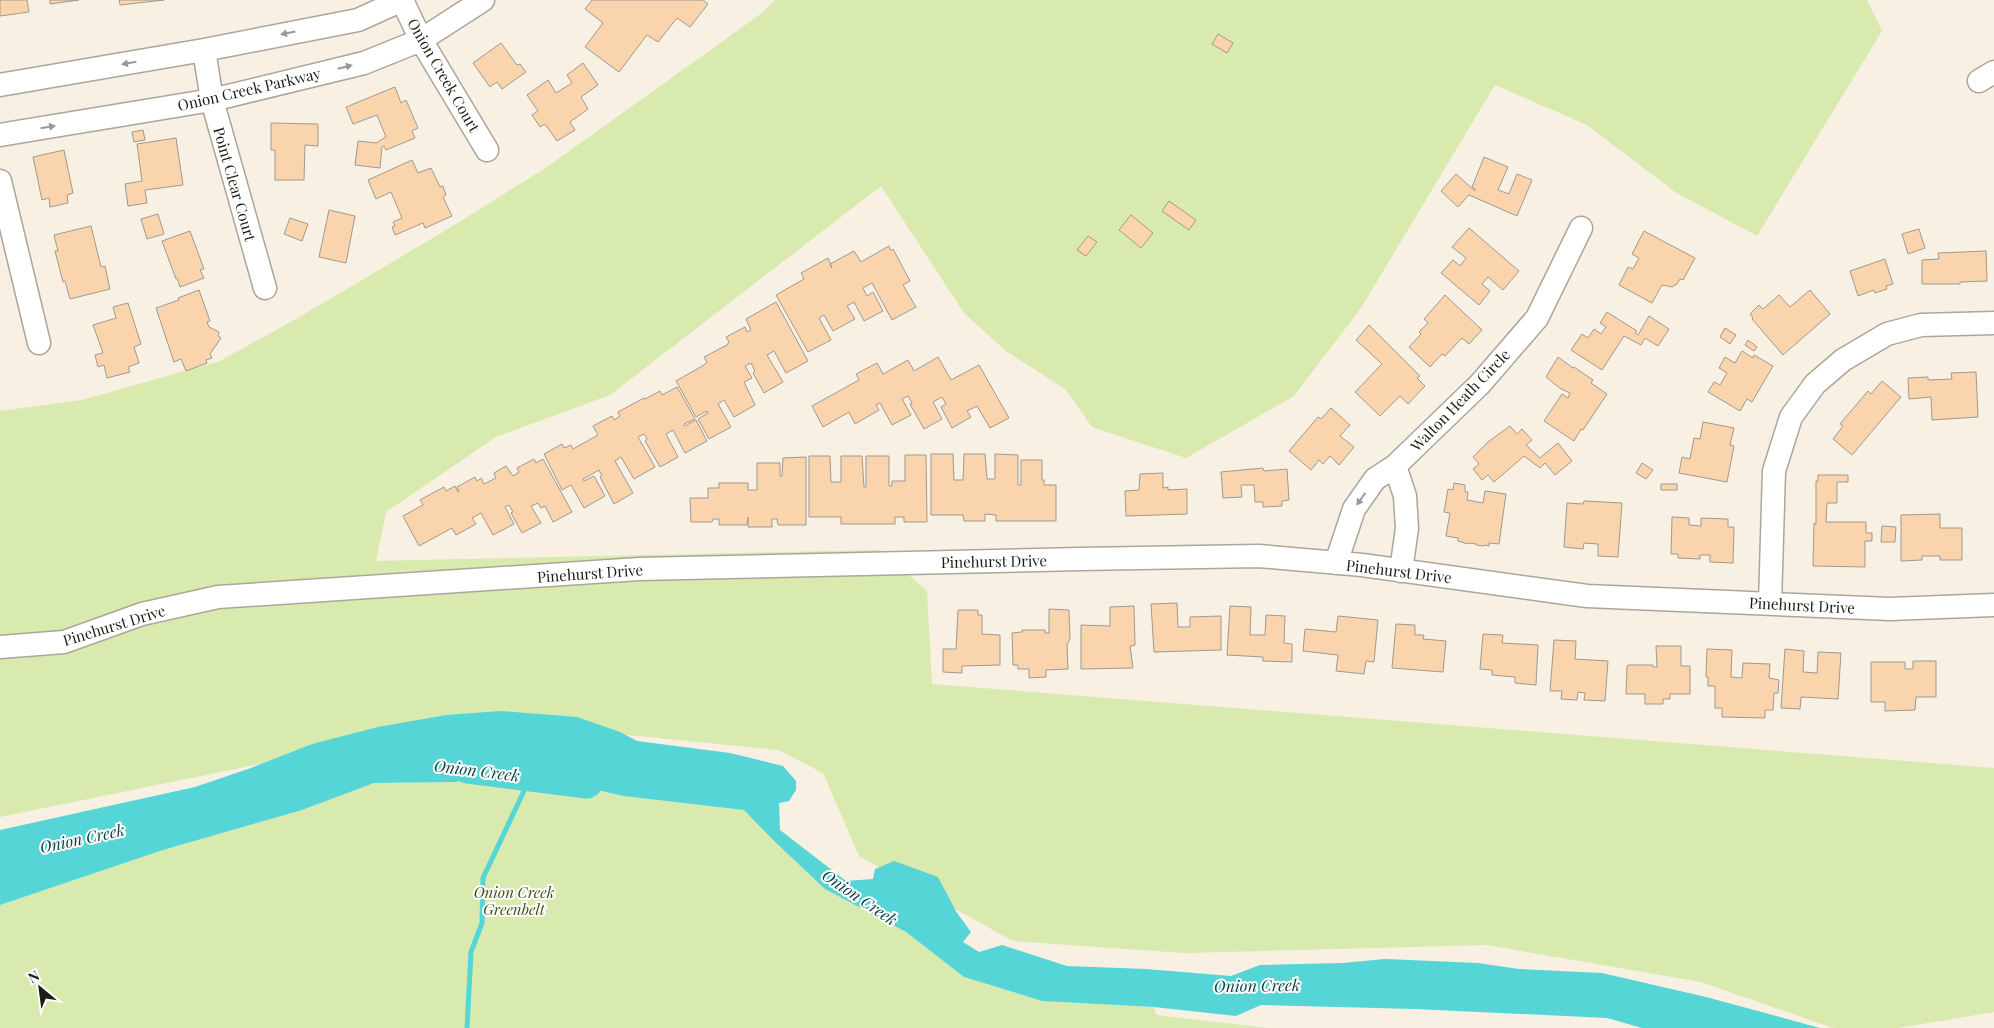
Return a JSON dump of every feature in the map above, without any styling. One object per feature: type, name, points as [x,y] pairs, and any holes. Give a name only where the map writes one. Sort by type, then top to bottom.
[{"type":"street","name":"Onion Creek Court","points":[[402,0],[421,40],[486,150]]},
{"type":"street","points":[[0,85],[204,50],[358,20],[402,0]]},
{"type":"street","name":"Onion Creek Parkway","points":[[0,134],[212,100],[364,63],[421,40],[483,0]]},
{"type":"street","name":"Point Clear Court","points":[[204,50],[212,100],[265,288]]},
{"type":"street","points":[[0,180],[39,343]]},
{"type":"street","name":"Walton Heath Circle","points":[[1336,563],[1354,509],[1375,478],[1395,466],[1480,384],[1537,318],[1581,228]]},
{"type":"street","points":[[1770,603],[1774,471],[1791,417],[1815,384],[1843,360],[1887,334],[1921,324],[1994,323]]},
{"type":"street","points":[[1395,466],[1404,496],[1407,528],[1401,571]]},
{"type":"street","name":"Pinehurst Drive","points":[[0,647],[64,642],[142,614],[218,597],[640,569],[1259,556],[1336,563],[1587,596],[1890,609],[1994,606]]},
{"type":"green space","points":[[775,0],[1867,0],[1882,31],[1757,236],[1675,192],[1587,125],[1495,85],[1361,308],[1294,396],[1186,458],[1092,427],[1065,389],[1006,351],[964,313],[881,186],[610,395],[496,437],[386,512],[376,561],[880,550],[927,591],[932,684],[1994,768],[1994,1012],[1898,1028],[1833,1028],[1701,982],[1487,945],[1183,953],[1013,941],[859,856],[823,773],[778,750],[476,720],[0,817],[0,411],[82,400],[220,361],[296,319],[443,232],[547,167],[762,13]]},
{"type":"green space","name":"Onion Creek Greenbelt","points":[[521,772],[623,796],[744,810],[825,889],[906,932],[964,977],[1042,1001],[1154,1007],[1156,1015],[1268,1028],[0,1028],[0,905],[163,850],[302,810],[374,783],[455,782]]},
{"type":"water","points":[[500,711],[577,717],[620,732],[637,741],[730,753],[783,766],[796,781],[796,790],[789,801],[779,803],[780,830],[846,881],[873,879],[875,869],[894,861],[938,877],[957,913],[971,932],[963,942],[979,952],[1002,945],[1067,966],[1146,969],[1231,976],[1260,965],[1342,963],[1385,959],[1478,963],[1519,969],[1602,973],[1706,997],[1820,1028],[1642,1028],[1607,1018],[1415,1009],[1261,1005],[1236,1016],[1154,1007],[1042,1001],[964,977],[906,932],[825,889],[744,810],[623,796],[521,772],[455,782],[374,783],[302,810],[163,850],[0,905],[0,830],[195,787],[312,744],[378,727],[446,715]]},
{"type":"building","points":[[0,0],[27,0],[29,12],[0,16]]},
{"type":"building","points":[[50,0],[79,0],[50,4]]},
{"type":"building","points":[[119,0],[164,0],[120,5]]},
{"type":"building","points":[[592,0],[703,0],[708,4],[690,27],[677,18],[658,42],[647,35],[619,72],[585,47],[603,23],[585,9]]},
{"type":"building","points":[[1218,34],[1233,43],[1227,53],[1212,44]]},
{"type":"building","points":[[501,43],[517,65],[520,64],[526,72],[502,89],[497,82],[490,87],[473,63]]},
{"type":"building","points":[[583,63],[598,85],[581,97],[588,109],[570,122],[575,130],[557,141],[545,124],[540,127],[532,115],[538,111],[527,95],[548,80],[556,93],[572,83],[567,75]]},
{"type":"building","points":[[395,87],[401,103],[406,100],[418,128],[412,131],[415,138],[386,150],[384,146],[382,147],[380,168],[355,165],[358,141],[376,143],[386,137],[377,115],[353,124],[346,107]]},
{"type":"building","points":[[271,123],[318,124],[318,146],[305,145],[304,180],[275,180],[275,150],[271,150]]},
{"type":"building","points":[[143,130],[145,140],[134,142],[132,132]]},
{"type":"building","points":[[176,138],[183,185],[145,190],[147,203],[128,206],[125,184],[142,181],[137,144]]},
{"type":"building","points":[[64,150],[73,193],[67,195],[68,203],[50,207],[49,198],[42,200],[33,157]]},
{"type":"building","points":[[1484,157],[1508,167],[1498,190],[1509,194],[1517,174],[1532,180],[1517,216],[1469,195],[1458,207],[1441,191],[1456,174],[1475,191],[1472,187]]},
{"type":"building","points":[[412,160],[418,173],[431,168],[440,187],[443,186],[446,195],[443,197],[452,216],[425,228],[423,223],[395,235],[392,227],[395,226],[393,222],[402,218],[391,192],[376,199],[368,180]]},
{"type":"building","points":[[1169,201],[1196,220],[1189,230],[1162,211]]},
{"type":"building","points":[[329,210],[355,216],[346,263],[319,257]]},
{"type":"building","points":[[158,214],[164,234],[147,239],[141,219]]},
{"type":"building","points":[[1131,215],[1153,233],[1141,248],[1119,230]]},
{"type":"building","points":[[290,218],[308,224],[302,241],[284,234]]},
{"type":"building","points":[[91,226],[101,267],[105,266],[110,289],[70,299],[65,281],[63,282],[55,251],[58,251],[54,235]]},
{"type":"building","points":[[1469,228],[1519,271],[1503,290],[1488,277],[1482,284],[1490,291],[1479,305],[1441,273],[1453,260],[1460,266],[1466,258],[1452,247]]},
{"type":"building","points":[[1919,229],[1925,248],[1908,254],[1902,234]]},
{"type":"building","points":[[190,231],[204,269],[200,270],[204,278],[180,287],[162,241]]},
{"type":"building","points":[[1644,231],[1695,258],[1683,280],[1680,279],[1672,287],[1662,285],[1652,303],[1619,285],[1628,267],[1633,269],[1639,258],[1632,254]]},
{"type":"building","points":[[1088,236],[1097,242],[1086,256],[1077,250]]},
{"type":"building","points":[[889,246],[891,251],[893,249],[910,281],[903,285],[916,307],[892,320],[872,283],[863,288],[867,296],[873,292],[883,311],[864,321],[854,302],[847,306],[855,319],[833,331],[824,315],[819,318],[831,340],[808,352],[776,295],[804,279],[801,273],[828,258],[830,264],[854,251],[861,262]]},
{"type":"building","points":[[1986,251],[1987,281],[1960,282],[1960,284],[1922,284],[1922,260],[1939,259],[1938,253]]},
{"type":"building","points":[[1885,259],[1893,284],[1886,286],[1887,289],[1875,293],[1874,290],[1858,296],[1850,271]]},
{"type":"building","points":[[199,290],[210,321],[207,322],[209,327],[219,332],[218,336],[221,338],[210,354],[212,358],[206,360],[207,363],[186,371],[181,359],[174,362],[156,308],[179,300],[178,298]]},
{"type":"building","points":[[1810,290],[1830,314],[1783,355],[1752,319],[1750,314],[1759,305],[1763,309],[1779,295],[1790,307]]},
{"type":"building","points":[[1445,295],[1482,330],[1469,344],[1462,338],[1445,356],[1442,354],[1430,367],[1409,347],[1428,323],[1424,319]]},
{"type":"building","points":[[776,302],[808,361],[786,373],[774,351],[767,355],[783,382],[764,393],[753,373],[755,371],[751,363],[745,366],[752,378],[744,382],[755,405],[734,417],[724,400],[718,404],[731,427],[709,439],[698,419],[708,413],[707,411],[696,417],[676,381],[704,365],[707,362],[704,357],[727,345],[729,342],[726,337],[745,327],[747,332],[751,330],[746,319]]},
{"type":"building","points":[[128,303],[141,344],[134,347],[139,363],[128,367],[130,372],[107,378],[104,365],[98,367],[95,355],[103,353],[93,325],[116,318],[113,307]]},
{"type":"building","points":[[1607,312],[1637,331],[1635,333],[1638,335],[1649,316],[1669,329],[1658,346],[1645,338],[1641,345],[1624,336],[1602,370],[1571,350],[1582,334],[1588,338],[1594,329],[1601,334],[1606,327],[1600,323]]},
{"type":"building","points":[[1369,325],[1420,376],[1417,378],[1425,386],[1408,404],[1400,396],[1380,416],[1355,392],[1382,364],[1356,340]]},
{"type":"building","points":[[1725,328],[1736,335],[1730,344],[1720,337]]},
{"type":"building","points":[[1748,340],[1757,347],[1754,351],[1745,345]]},
{"type":"building","points":[[1742,351],[1753,358],[1754,355],[1773,366],[1752,402],[1747,399],[1740,411],[1708,392],[1714,382],[1720,385],[1727,373],[1719,368],[1725,357],[1735,363]]},
{"type":"building","points":[[938,357],[951,380],[979,365],[1009,418],[990,428],[977,406],[967,411],[971,417],[952,428],[941,407],[946,404],[942,397],[933,402],[942,419],[924,429],[910,404],[912,403],[908,396],[902,399],[911,415],[892,425],[880,403],[876,405],[879,410],[855,424],[849,412],[823,427],[812,406],[859,380],[856,374],[877,363],[883,374],[908,360],[914,371]]},
{"type":"building","points":[[1558,357],[1593,380],[1591,383],[1607,394],[1574,441],[1544,421],[1562,394],[1568,398],[1570,393],[1561,389],[1546,377]]},
{"type":"building","points":[[1976,372],[1978,417],[1932,420],[1931,397],[1909,399],[1908,378],[1928,377],[1928,380],[1952,379],[1951,373]]},
{"type":"building","points":[[1882,381],[1901,397],[1852,455],[1833,439],[1843,426],[1840,424],[1868,391],[1871,394]]},
{"type":"building","points":[[677,387],[695,419],[684,424],[685,426],[696,420],[707,441],[685,453],[673,430],[666,434],[678,457],[660,467],[645,441],[647,439],[644,434],[638,437],[655,467],[634,479],[621,457],[615,461],[633,493],[614,504],[600,477],[602,476],[599,470],[583,479],[584,481],[594,476],[605,496],[584,508],[571,485],[562,490],[544,454],[562,444],[564,448],[571,445],[573,449],[598,435],[593,426],[612,416],[614,420],[620,416],[618,412],[644,398],[660,391],[662,395]]},
{"type":"building","points":[[1331,408],[1350,425],[1340,436],[1354,447],[1339,465],[1330,456],[1323,464],[1319,460],[1311,470],[1289,451],[1318,417],[1321,419]]},
{"type":"building","points":[[1703,422],[1734,428],[1730,445],[1734,446],[1727,482],[1679,473],[1682,457],[1690,459],[1694,438],[1700,439]]},
{"type":"building","points":[[1510,426],[1517,434],[1522,429],[1532,440],[1526,445],[1540,458],[1558,443],[1572,461],[1555,475],[1545,463],[1540,468],[1524,456],[1494,482],[1488,475],[1482,480],[1473,469],[1479,464],[1473,457],[1488,442]]},
{"type":"building","points":[[931,454],[953,454],[954,480],[963,480],[964,454],[985,454],[987,479],[995,479],[995,454],[1018,455],[1018,485],[1021,485],[1021,460],[1042,460],[1042,480],[1044,480],[1044,485],[1056,485],[1056,521],[996,521],[996,515],[985,514],[985,521],[964,521],[963,515],[931,515]]},
{"type":"building","points":[[905,455],[926,455],[927,522],[904,522],[904,517],[895,517],[895,524],[841,524],[841,517],[809,517],[809,456],[830,456],[831,482],[841,482],[841,456],[862,456],[864,487],[866,487],[866,456],[889,456],[889,486],[892,486],[892,481],[905,481]]},
{"type":"building","points":[[806,457],[806,525],[778,525],[777,519],[772,519],[772,527],[748,527],[748,517],[747,525],[719,525],[719,519],[713,519],[712,522],[691,522],[690,498],[708,498],[708,488],[719,488],[719,483],[748,483],[748,490],[757,490],[757,463],[780,463],[780,476],[782,476],[783,458]]},
{"type":"building","points":[[534,459],[536,463],[543,459],[572,512],[553,522],[545,506],[541,508],[538,503],[531,506],[541,523],[522,533],[511,513],[513,512],[509,505],[505,507],[514,524],[493,535],[481,513],[472,518],[476,524],[456,535],[452,528],[419,546],[403,516],[423,505],[420,500],[444,487],[446,491],[455,486],[458,492],[457,487],[475,477],[477,481],[481,478],[484,484],[496,478],[494,473],[506,466],[513,476],[519,472],[517,468]]},
{"type":"building","points":[[1642,463],[1653,470],[1646,479],[1636,473]]},
{"type":"building","points":[[1263,468],[1264,471],[1287,469],[1289,500],[1282,501],[1282,506],[1263,507],[1263,502],[1255,502],[1254,485],[1241,485],[1242,497],[1223,498],[1221,472]]},
{"type":"building","points":[[1163,473],[1163,488],[1168,487],[1168,490],[1187,489],[1187,514],[1126,516],[1125,491],[1139,490],[1140,474]]},
{"type":"building","points":[[1818,475],[1848,475],[1848,482],[1837,482],[1837,503],[1827,503],[1826,522],[1866,522],[1866,533],[1872,533],[1872,541],[1865,541],[1865,567],[1813,566],[1814,523],[1816,524],[1816,481],[1818,481]]},
{"type":"building","points":[[1454,483],[1465,485],[1465,492],[1468,492],[1467,500],[1483,503],[1485,491],[1506,494],[1499,544],[1489,543],[1489,546],[1484,546],[1468,544],[1458,541],[1458,538],[1446,536],[1450,513],[1444,512],[1448,489],[1453,490]]},
{"type":"building","points":[[1661,484],[1677,484],[1677,490],[1661,490]]},
{"type":"building","points":[[1584,501],[1622,503],[1618,557],[1598,556],[1598,544],[1584,543],[1583,549],[1564,547],[1567,503],[1583,504]]},
{"type":"building","points":[[1940,514],[1940,528],[1962,528],[1962,560],[1940,560],[1940,556],[1922,556],[1922,560],[1901,561],[1901,515]]},
{"type":"building","points":[[1672,517],[1689,518],[1689,525],[1701,526],[1701,518],[1728,519],[1728,527],[1734,527],[1733,563],[1710,562],[1710,555],[1700,555],[1700,559],[1678,558],[1678,554],[1671,554]]},
{"type":"building","points":[[1882,526],[1896,527],[1895,542],[1881,542]]},
{"type":"building","points":[[1177,603],[1178,627],[1190,627],[1190,617],[1221,616],[1221,650],[1154,652],[1151,604]]},
{"type":"building","points":[[1134,606],[1135,645],[1130,646],[1133,668],[1081,669],[1081,625],[1110,626],[1110,607]]},
{"type":"building","points":[[1230,606],[1251,607],[1250,635],[1265,635],[1266,615],[1285,616],[1284,643],[1292,644],[1292,662],[1263,661],[1263,657],[1227,655]]},
{"type":"building","points":[[1049,609],[1069,610],[1068,669],[1046,670],[1046,677],[1029,678],[1029,669],[1018,669],[1018,665],[1013,665],[1012,633],[1022,632],[1022,630],[1045,630],[1045,633],[1049,633]]},
{"type":"building","points":[[958,610],[978,610],[978,615],[982,615],[982,634],[1000,635],[1000,665],[962,666],[962,673],[943,672],[943,649],[956,649]]},
{"type":"building","points":[[1338,616],[1378,620],[1374,662],[1366,661],[1364,674],[1336,671],[1338,655],[1303,651],[1305,629],[1336,632]]},
{"type":"building","points":[[1396,624],[1415,625],[1415,635],[1424,635],[1423,639],[1446,641],[1443,672],[1392,668]]},
{"type":"building","points":[[1483,634],[1503,635],[1502,643],[1538,645],[1536,685],[1515,683],[1515,677],[1492,675],[1492,670],[1480,669]]},
{"type":"building","points":[[1554,640],[1576,641],[1575,659],[1608,661],[1605,701],[1584,700],[1585,693],[1578,692],[1577,700],[1561,699],[1562,691],[1550,691]]},
{"type":"building","points":[[1656,646],[1681,646],[1681,666],[1690,666],[1690,694],[1670,694],[1670,699],[1663,699],[1663,704],[1645,704],[1645,694],[1626,694],[1627,667],[1628,665],[1653,665],[1653,667],[1657,667]]},
{"type":"building","points":[[1707,649],[1732,650],[1731,677],[1742,678],[1743,663],[1770,664],[1769,678],[1779,680],[1778,693],[1774,693],[1773,710],[1765,710],[1765,718],[1722,717],[1722,708],[1715,708],[1715,686],[1708,686],[1708,677],[1706,677]]},
{"type":"building","points":[[1785,649],[1804,651],[1803,672],[1817,673],[1818,652],[1841,653],[1838,699],[1801,697],[1800,709],[1781,708]]},
{"type":"building","points":[[1913,661],[1936,661],[1936,697],[1916,697],[1915,710],[1885,711],[1885,702],[1871,702],[1871,662],[1905,662],[1905,669],[1913,669]]},
{"type":"waterway","name":"Onion Creek","points":[[468,768],[587,783]]},
{"type":"waterway","points":[[467,1028],[471,952],[482,923],[483,878],[531,776]]}]
